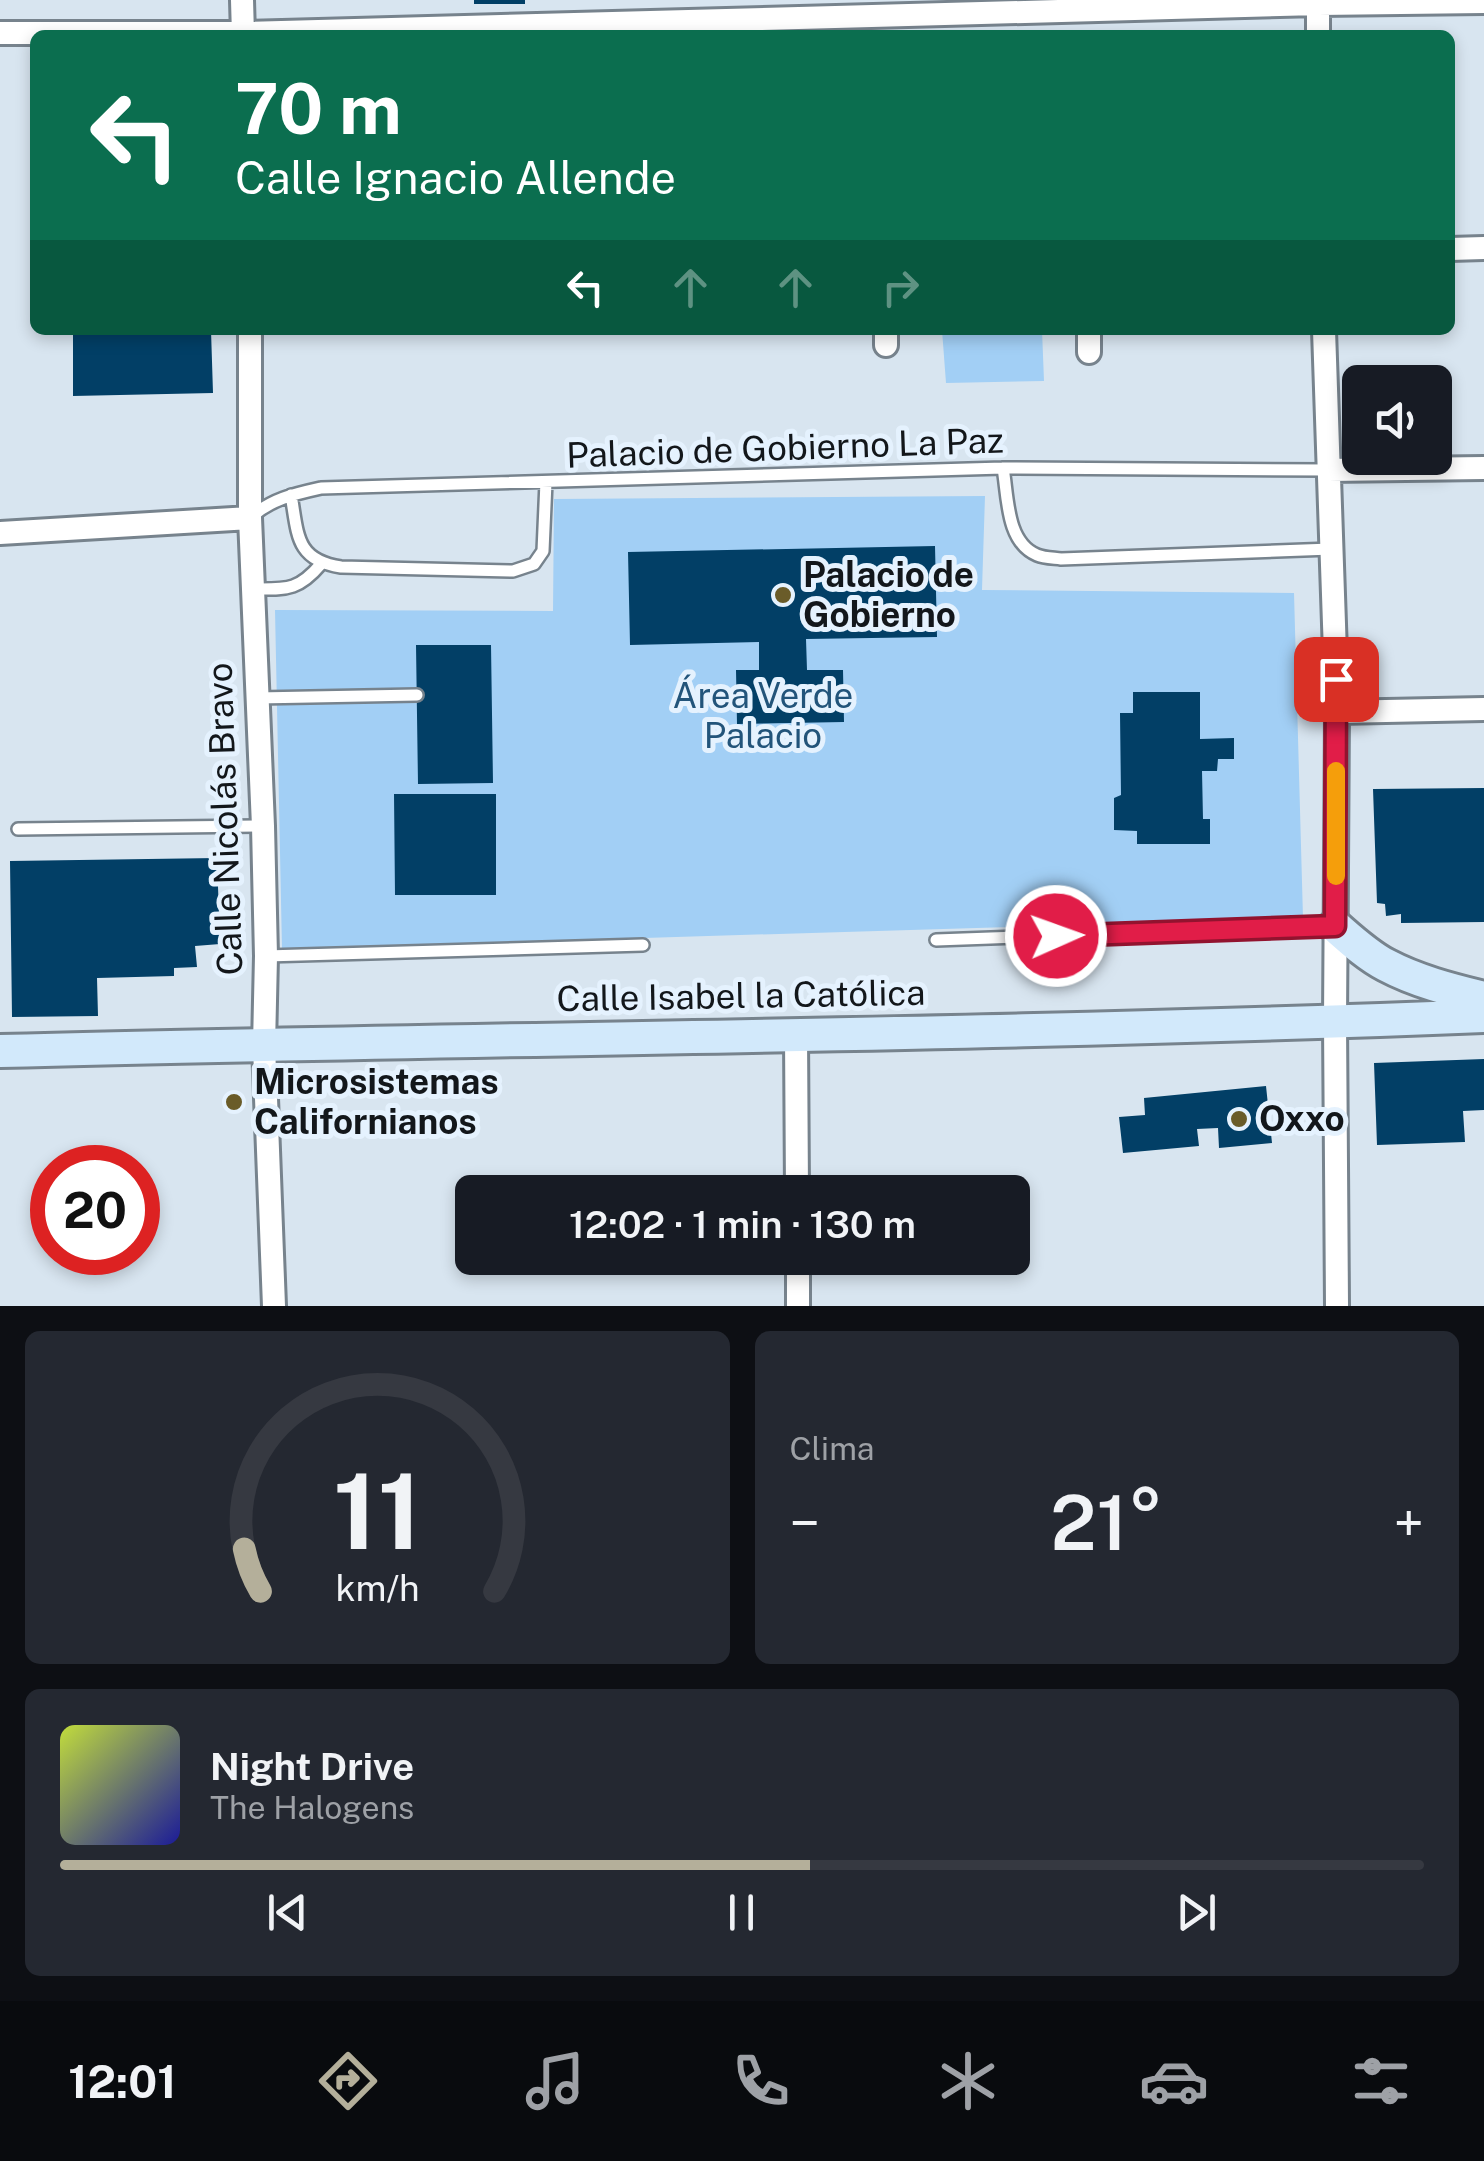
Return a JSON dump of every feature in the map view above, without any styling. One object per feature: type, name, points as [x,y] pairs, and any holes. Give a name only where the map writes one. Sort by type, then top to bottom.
[{"type":"street","points":[[242,0],[243,30]]},
{"type":"street","points":[[526,30],[879,25],[1090,10],[1318,2],[1484,2]]},
{"type":"street","points":[[1318,2],[1318,30]]},
{"type":"street","points":[[1090,10],[1090,30]]},
{"type":"street","points":[[0,34],[30,34]]},
{"type":"street","points":[[1455,249],[1484,248]]},
{"type":"street","name":"Calle Nicolás Bravo","points":[[250,335],[250,518],[263,826],[264,1046],[274,1306]]},
{"type":"street","points":[[1324,335],[1336,712],[1337,1306]]},
{"type":"street","points":[[1328,470],[1484,468]]},
{"type":"street","points":[[0,533],[250,518]]},
{"type":"street","points":[[1336,712],[1484,709]]},
{"type":"street","points":[[1335,926],[1384,964],[1419,980],[1484,998]]},
{"type":"street","name":"Calle Isabel la Católica","points":[[0,1051],[1484,1016]]},
{"type":"street","points":[[796,1035],[797,1175]]},
{"type":"street","points":[[798,1275],[798,1306]]},
{"type":"lane","name":"Palacio de Gobierno La Paz","points":[[250,518],[264,506],[320,488],[1003,468],[1328,470]]},
{"type":"lane","points":[[1003,468],[1014,531],[1022,545],[1038,555],[1061,559],[1331,549]]},
{"type":"lane","points":[[291,495],[299,536],[306,552],[321,564],[341,568],[513,571],[534,564],[543,551],[546,482]]},
{"type":"lane","points":[[253,588],[292,589],[321,564]]},
{"type":"lane","points":[[257,698],[417,695]]},
{"type":"lane","points":[[18,829],[263,826]]},
{"type":"lane","points":[[936,940],[1335,926]]},
{"type":"lane","points":[[266,956],[643,945]]},
{"type":"green space","points":[[942,335],[1042,335],[1044,381],[946,383]]},
{"type":"green space","name":"Área Verde Palacio","points":[[985,496],[982,590],[1294,593],[1303,918],[282,949],[275,610],[553,611],[554,499]]},
{"type":"building","points":[[474,0],[525,0],[525,4],[474,4]]},
{"type":"building","points":[[73,335],[211,335],[213,393],[73,396]]},
{"type":"building","name":"Palacio de Gobierno","points":[[935,546],[937,637],[806,639],[807,670],[843,670],[844,722],[737,724],[736,670],[759,670],[759,642],[630,645],[628,552]]},
{"type":"building","points":[[416,645],[491,645],[493,783],[418,784]]},
{"type":"building","points":[[1133,692],[1200,692],[1200,739],[1234,738],[1234,759],[1218,759],[1217,771],[1202,771],[1203,819],[1210,819],[1210,844],[1137,844],[1137,831],[1114,830],[1114,798],[1121,795],[1120,713],[1133,713]]},
{"type":"building","points":[[1484,788],[1484,922],[1401,923],[1401,914],[1386,916],[1385,904],[1377,903],[1373,789]]},
{"type":"building","points":[[394,794],[496,794],[496,895],[395,895]]},
{"type":"building","points":[[217,858],[220,944],[195,946],[197,967],[174,968],[174,976],[97,978],[98,1016],[12,1017],[10,861]]},
{"type":"building","points":[[1484,1059],[1484,1110],[1463,1111],[1465,1142],[1377,1145],[1374,1063]]},
{"type":"building","points":[[1266,1086],[1272,1143],[1219,1148],[1218,1128],[1197,1129],[1199,1146],[1123,1153],[1119,1117],[1145,1115],[1144,1098]]},
{"type":"slow traffic","points":[[1336,771],[1336,876]]},
{"type":"place","name":"Palacio de Gobierno","points":[[783,595]]},
{"type":"place","name":"Microsistemas Californianos","points":[[234,1102]]},
{"type":"place","name":"Oxxo","points":[[1239,1119]]},
{"type":"route","points":[[1056,936],[1335,926],[1336,679]]}]
